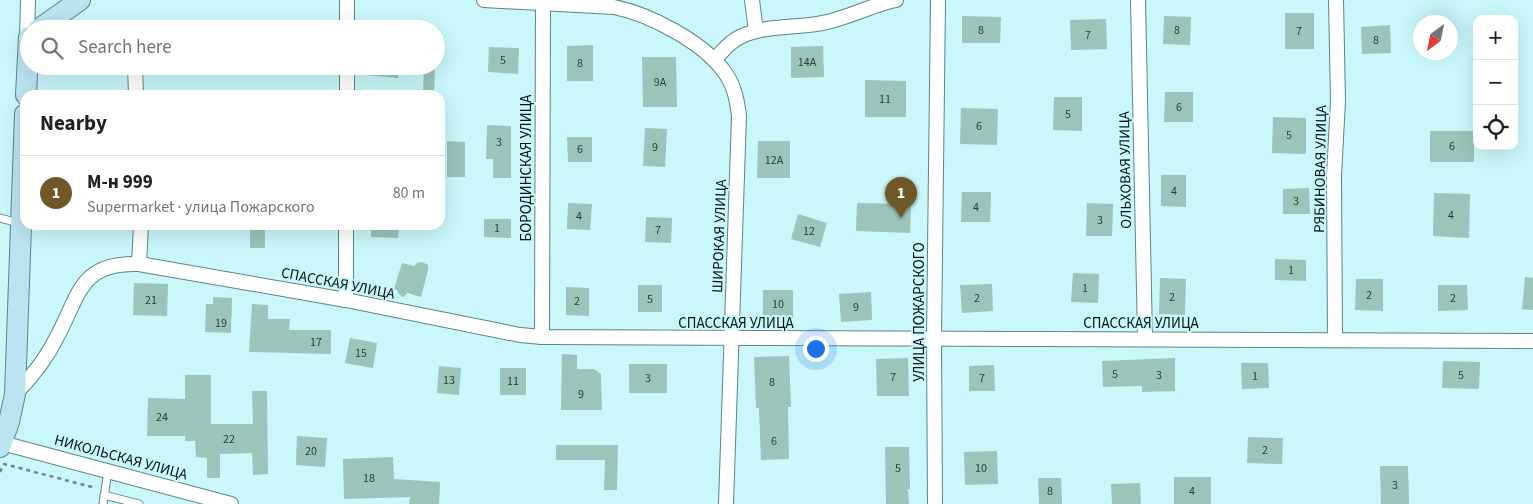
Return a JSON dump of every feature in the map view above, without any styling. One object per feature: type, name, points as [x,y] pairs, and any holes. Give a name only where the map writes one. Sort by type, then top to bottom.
[{"type":"street","points":[[28,0],[30,20]]},
{"type":"street","points":[[53,20],[80,0]]},
{"type":"street","points":[[347,0],[347,20]]},
{"type":"street","name":"ШИРОКАЯ УЛИЦА","points":[[484,0],[543,2],[614,7],[629,10],[662,24],[698,47],[723,70],[732,85],[737,100],[739,116],[726,504]]},
{"type":"street","points":[[752,0],[756,31]]},
{"type":"street","points":[[714,60],[728,45],[739,37],[756,31],[828,22],[896,0]]},
{"type":"street","name":"УЛИЦА ПОЖАРСКОГО","points":[[935,504],[934,339],[938,0]]},
{"type":"street","name":"ОЛЬХОВАЯ УЛИЦА","points":[[1138,0],[1145,339]]},
{"type":"street","name":"РЯБИНОВАЯ УЛИЦА","points":[[1335,339],[1334,175],[1338,101],[1336,0]]},
{"type":"street","name":"БОРОДИНСКАЯ УЛИЦА","points":[[542,337],[543,2]]},
{"type":"street","points":[[26,90],[28,75]]},
{"type":"street","points":[[135,75],[136,90]]},
{"type":"street","points":[[346,90],[347,75]]},
{"type":"street","points":[[1,445],[16,394],[22,230]]},
{"type":"street","points":[[139,264],[141,230]]},
{"type":"street","points":[[346,230],[346,300]]},
{"type":"street","name":"СПАССКАЯ УЛИЦА","points":[[16,394],[32,378],[46,357],[80,289],[90,276],[105,267],[120,263],[139,264],[346,300],[520,335],[542,337],[1533,341]]},
{"type":"street","name":"НИКОЛЬСКАЯ УЛИЦА","points":[[1,445],[108,470],[231,504]]},
{"type":"lane","points":[[0,218],[11,222],[20,222]]},
{"type":"lane","points":[[103,504],[108,470]]},
{"type":"lane","points":[[104,492],[139,504]]},
{"type":"path","points":[[0,472],[4,464],[104,492]]},
{"type":"building","points":[[1285,13],[1314,13],[1314,49],[1285,49]]},
{"type":"building","points":[[962,16],[1001,17],[1000,43],[962,43]]},
{"type":"building","points":[[1164,16],[1191,17],[1190,45],[1163,44]]},
{"type":"building","points":[[1106,19],[1107,49],[1071,50],[1070,20]]},
{"type":"building","points":[[1390,25],[1391,53],[1362,54],[1361,27]]},
{"type":"building","points":[[593,45],[593,81],[567,81],[567,46]]},
{"type":"building","points":[[823,46],[824,77],[791,78],[791,47]]},
{"type":"building","points":[[489,47],[519,48],[518,74],[488,72]]},
{"type":"building","points":[[642,57],[676,57],[677,107],[643,107]]},
{"type":"building","points":[[366,75],[398,75],[398,78]]},
{"type":"building","points":[[424,75],[435,75],[434,90],[423,90]]},
{"type":"building","points":[[865,80],[906,81],[906,117],[865,117]]},
{"type":"building","points":[[1165,92],[1193,92],[1193,122],[1164,122]]},
{"type":"building","points":[[1054,97],[1082,97],[1082,131],[1053,130]]},
{"type":"building","points":[[961,108],[998,109],[997,145],[960,144]]},
{"type":"building","points":[[1273,117],[1306,118],[1306,154],[1272,153]]},
{"type":"building","points":[[487,125],[511,126],[511,178],[493,178],[493,159],[486,159]]},
{"type":"building","points":[[645,128],[667,129],[665,167],[643,166]]},
{"type":"building","points":[[1430,131],[1473,131],[1474,162],[1430,162]]},
{"type":"building","points":[[567,137],[592,137],[592,162],[568,162]]},
{"type":"building","points":[[447,141],[465,142],[465,177],[447,177]]},
{"type":"building","points":[[758,141],[790,141],[790,178],[757,178]]},
{"type":"building","points":[[1161,175],[1186,175],[1186,207],[1161,206]]},
{"type":"building","points":[[1309,188],[1310,214],[1283,214],[1283,189]]},
{"type":"building","points":[[962,192],[991,192],[990,222],[961,222]]},
{"type":"building","points":[[1434,193],[1470,194],[1469,238],[1433,236]]},
{"type":"building","points":[[568,203],[592,204],[590,230],[567,229]]},
{"type":"building","points":[[857,203],[911,204],[910,233],[856,231]]},
{"type":"building","points":[[1087,203],[1113,204],[1112,236],[1086,236]]},
{"type":"building","points":[[798,214],[827,223],[820,247],[791,239]]},
{"type":"building","points":[[646,217],[672,218],[671,243],[645,242]]},
{"type":"building","points":[[484,219],[511,219],[511,238],[484,237]]},
{"type":"building","points":[[250,230],[265,230],[265,248],[250,248]]},
{"type":"building","points":[[371,230],[399,230],[398,238],[371,237]]},
{"type":"building","points":[[1275,259],[1306,260],[1306,281],[1275,280]]},
{"type":"building","points":[[422,262],[428,265],[428,270],[421,297],[408,293],[403,297],[394,289],[402,263],[414,266]]},
{"type":"building","points":[[1073,273],[1099,274],[1098,303],[1071,302]]},
{"type":"building","points":[[1525,277],[1533,278],[1533,310],[1522,309]]},
{"type":"building","points":[[1160,278],[1186,279],[1185,315],[1159,314]]},
{"type":"building","points":[[1356,279],[1383,279],[1383,311],[1355,310]]},
{"type":"building","points":[[134,283],[168,284],[167,316],[133,315]]},
{"type":"building","points":[[992,284],[993,311],[962,313],[960,285]]},
{"type":"building","points":[[638,285],[662,285],[662,312],[638,312]]},
{"type":"building","points":[[1438,285],[1467,285],[1468,310],[1438,311]]},
{"type":"building","points":[[566,287],[589,288],[589,316],[566,315]]},
{"type":"building","points":[[763,290],[793,290],[793,318],[763,318]]},
{"type":"building","points":[[871,292],[872,320],[841,322],[839,294]]},
{"type":"building","points":[[213,297],[232,298],[231,333],[205,332],[206,304],[213,304]]},
{"type":"building","points":[[252,304],[268,305],[268,319],[290,319],[289,330],[331,330],[331,354],[249,352]]},
{"type":"building","points":[[350,338],[377,343],[373,368],[345,363]]},
{"type":"building","points":[[562,354],[577,355],[577,369],[594,369],[601,374],[602,410],[561,410]]},
{"type":"building","points":[[789,356],[791,407],[788,407],[789,459],[761,460],[759,408],[756,408],[754,357]]},
{"type":"building","points":[[908,358],[909,396],[877,396],[876,359]]},
{"type":"building","points":[[1175,358],[1175,391],[1142,392],[1142,386],[1103,387],[1102,361]]},
{"type":"building","points":[[1443,361],[1480,362],[1479,389],[1442,388]]},
{"type":"building","points":[[1241,363],[1268,363],[1269,388],[1242,389]]},
{"type":"building","points":[[629,364],[667,364],[667,393],[629,393]]},
{"type":"building","points":[[994,365],[995,391],[969,391],[969,366]]},
{"type":"building","points":[[439,366],[461,368],[459,395],[437,393]]},
{"type":"building","points":[[500,368],[526,368],[526,395],[500,395]]},
{"type":"building","points":[[185,375],[211,375],[211,424],[253,424],[252,391],[267,391],[268,474],[253,475],[252,453],[220,454],[220,478],[207,478],[207,458],[196,457],[195,441],[185,441],[185,436],[147,436],[148,398],[185,399]]},
{"type":"building","points":[[297,436],[327,438],[325,467],[296,465]]},
{"type":"building","points":[[1248,437],[1283,438],[1282,464],[1247,463]]},
{"type":"building","points":[[556,445],[618,445],[617,490],[604,490],[605,460],[556,460]]},
{"type":"building","points":[[885,447],[909,447],[909,504],[886,504]]},
{"type":"building","points":[[997,451],[998,484],[965,485],[964,452]]},
{"type":"building","points":[[393,457],[394,479],[440,482],[439,504],[409,504],[410,497],[344,499],[343,459]]},
{"type":"building","points":[[1380,466],[1408,466],[1409,504],[1381,504]]},
{"type":"building","points":[[1174,477],[1211,477],[1211,504],[1174,504]]},
{"type":"building","points":[[1038,478],[1061,478],[1062,504],[1039,504]]},
{"type":"building","points":[[1140,483],[1141,504],[1112,504],[1111,484]]},
{"type":"place","name":"М-н 999","points":[[901,218]]}]
